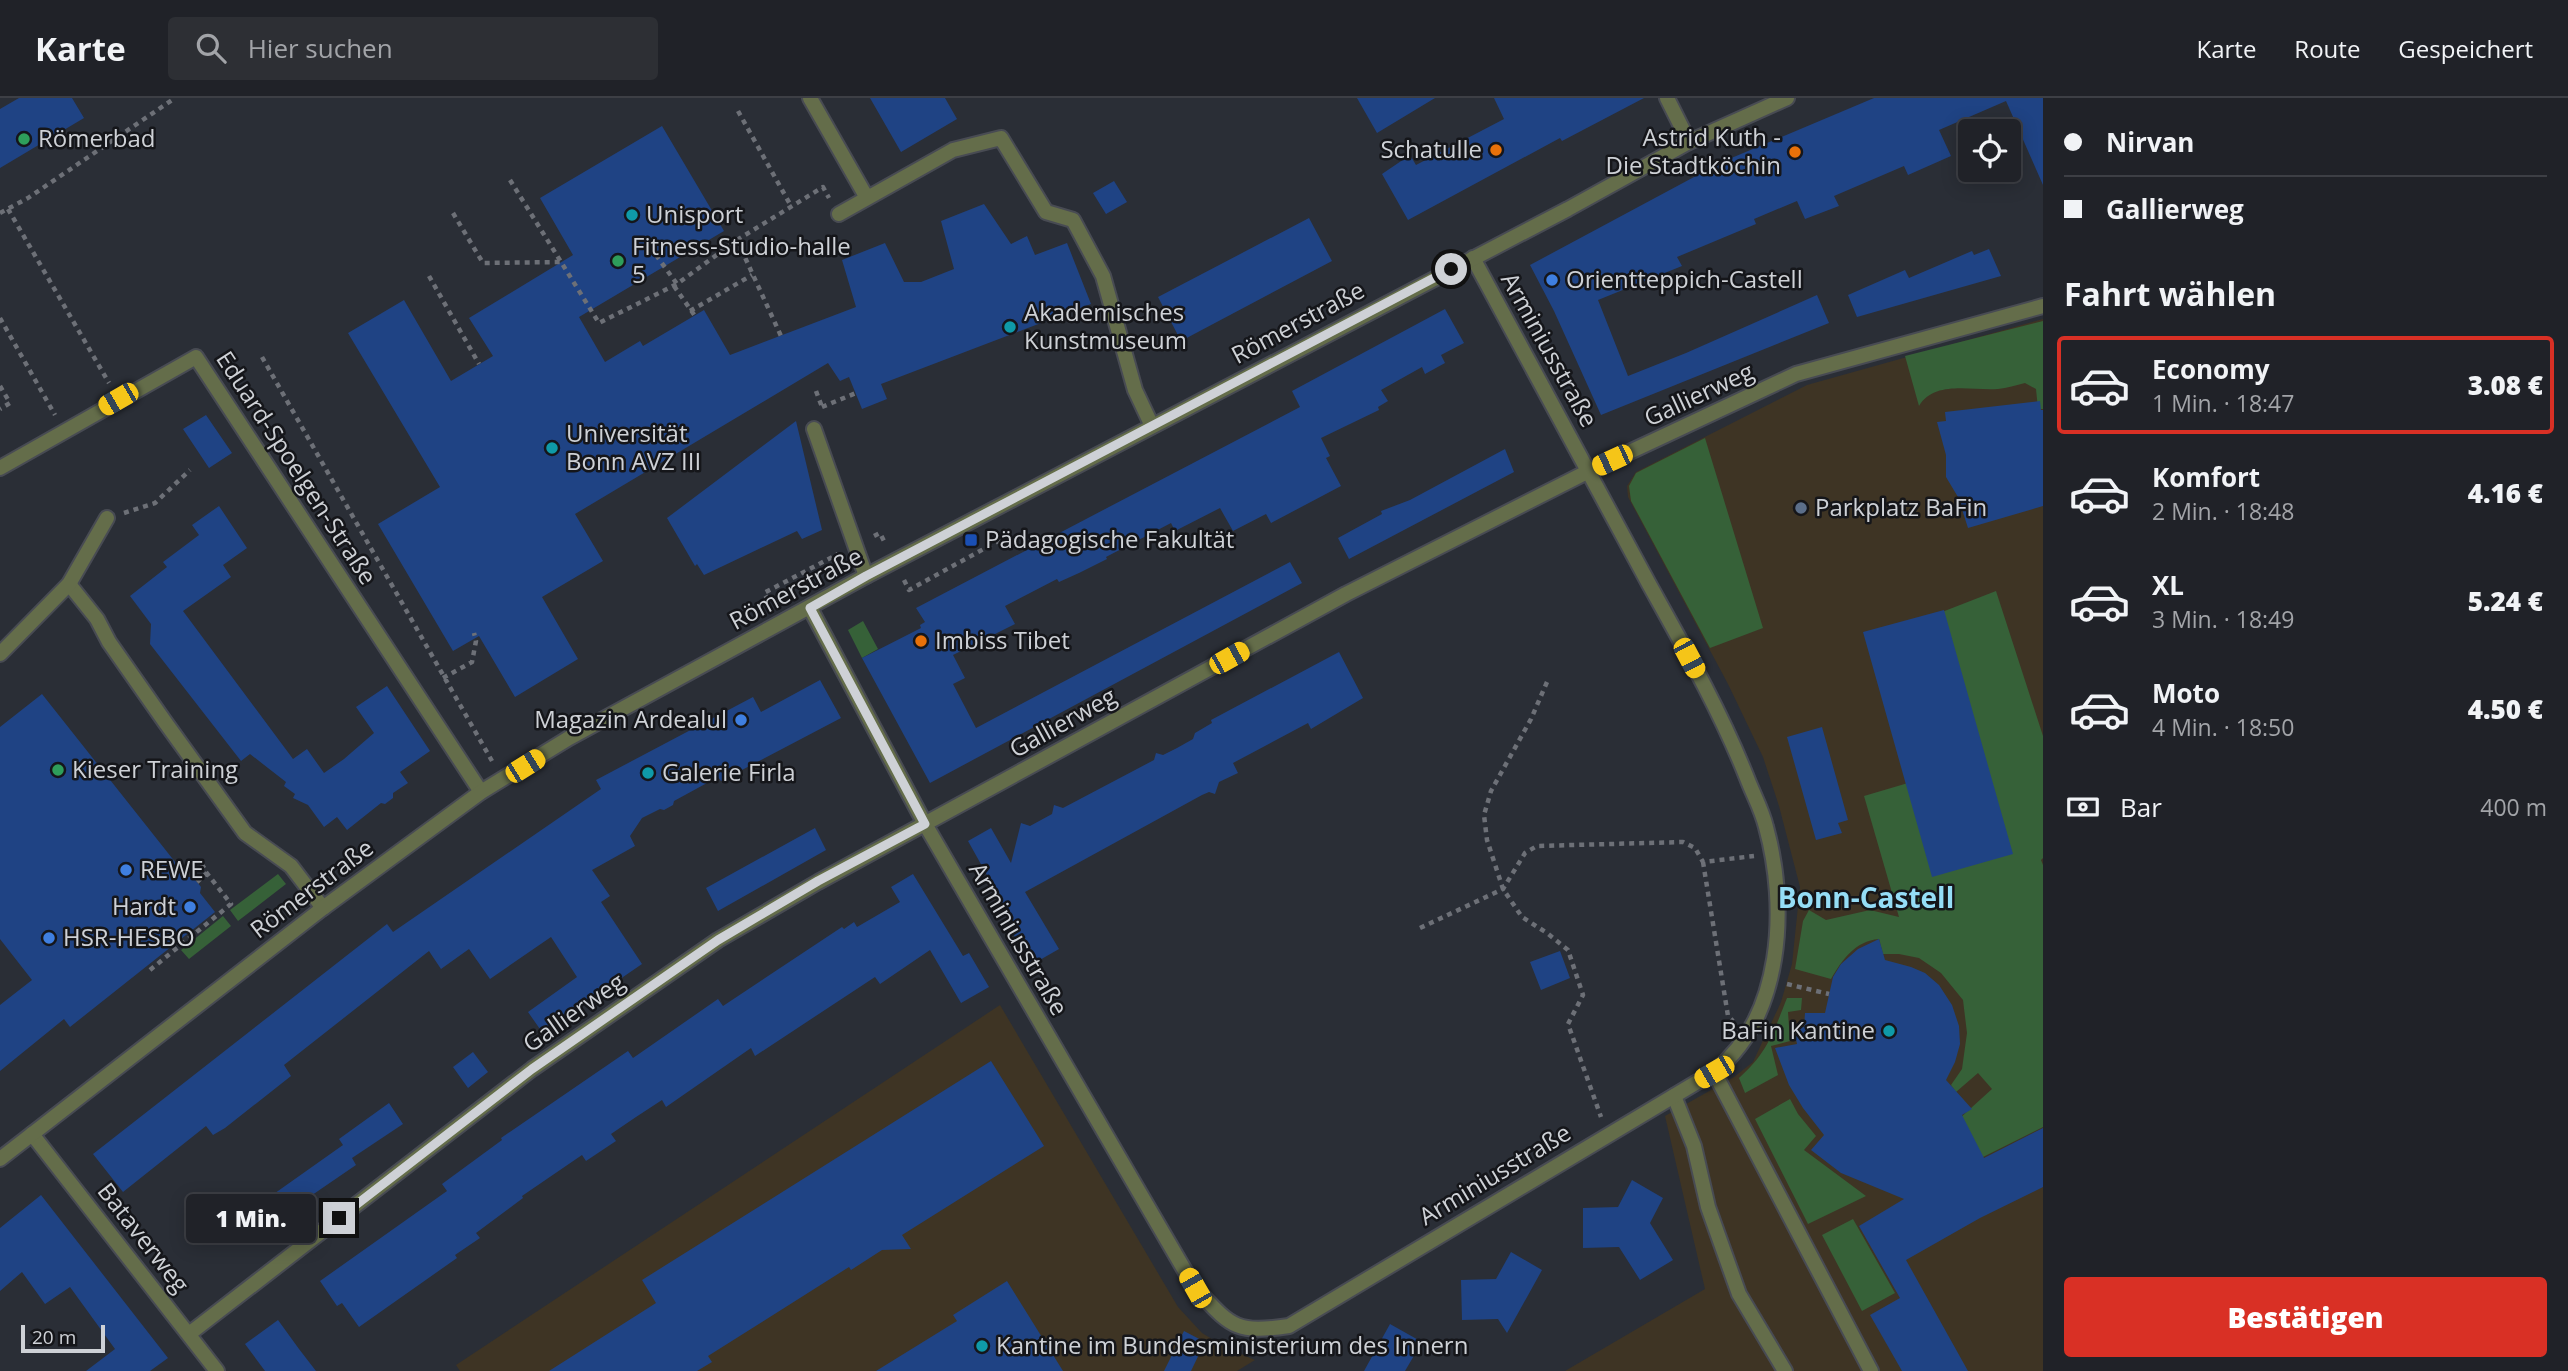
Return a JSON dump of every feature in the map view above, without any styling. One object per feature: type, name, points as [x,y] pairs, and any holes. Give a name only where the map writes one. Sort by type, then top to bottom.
[{"type":"street","points":[[810,98],[867,198]]},
{"type":"street","points":[[1667,98],[1689,142]]},
{"type":"street","name":"Römerstraße","points":[[0,1159],[323,908],[481,792],[569,738],[866,576],[1689,142],[1787,98]]},
{"type":"street","points":[[839,214],[953,150],[1001,138],[1046,212],[1073,220],[1104,276],[1135,390],[1152,426]]},
{"type":"street","name":"Arminiusstraße","points":[[810,608],[925,824],[1195,1288],[1228,1323],[1257,1331],[1289,1326],[1714,1072],[1732,1058],[1747,1038],[1769,980],[1778,930],[1779,895],[1766,825],[1726,726],[1473,258]]},
{"type":"street","name":"Gallierweg","points":[[188,1334],[532,1069],[718,940],[818,881],[1346,594],[1589,471],[1796,374],[2043,306]]},
{"type":"street","name":"Eduard-Spoelgen-Straße","points":[[0,468],[196,357],[481,792]]},
{"type":"street","points":[[814,429],[866,576]]},
{"type":"street","points":[[0,654],[69,584],[107,518]]},
{"type":"street","points":[[69,584],[97,619],[158,712],[245,833],[290,866],[323,908]]},
{"type":"street","points":[[1714,1072],[1871,1371]]},
{"type":"street","points":[[1674,1096],[1694,1146],[1708,1207],[1740,1294],[1785,1371]]},
{"type":"street","name":"Bataverweg","points":[[32,1134],[217,1371]]},
{"type":"path","points":[[0,213],[175,98]]},
{"type":"path","points":[[738,111],[791,206]]},
{"type":"path","points":[[510,180],[599,323],[675,285],[737,240],[823,187]]},
{"type":"path","points":[[8,209],[118,399]]},
{"type":"path","points":[[453,213],[482,263],[562,262]]},
{"type":"path","points":[[737,240],[781,336]]},
{"type":"path","points":[[656,255],[695,316]]},
{"type":"path","points":[[690,311],[752,275]]},
{"type":"path","points":[[429,276],[479,364]]},
{"type":"path","points":[[0,318],[64,431]]},
{"type":"path","points":[[262,357],[503,780]]},
{"type":"path","points":[[0,386],[10,403],[0,409]]},
{"type":"path","points":[[822,407],[856,393]]},
{"type":"path","points":[[107,518],[155,503],[190,470]]},
{"type":"path","points":[[904,580],[909,590],[1000,540],[994,528]]},
{"type":"path","points":[[768,600],[764,593],[880,533],[884,541]]},
{"type":"path","points":[[443,678],[472,662],[476,641],[474,633]]},
{"type":"path","points":[[1547,682],[1531,719],[1491,791],[1484,815],[1487,840],[1503,889],[1522,917],[1568,950],[1583,995],[1568,1024],[1608,1135]]},
{"type":"path","points":[[1420,928],[1503,889],[1525,853],[1537,846],[1683,842],[1695,848],[1703,862],[1728,1016],[1747,1038]]},
{"type":"path","points":[[1703,862],[1772,854]]},
{"type":"path","points":[[150,970],[231,904],[202,867],[205,865]]},
{"type":"path","points":[[197,882],[207,873]]},
{"type":"path","points":[[224,910],[230,918]]},
{"type":"path","points":[[175,950],[181,957]]},
{"type":"path","points":[[1769,980],[1829,994]]},
{"type":"shaded area","points":[[2043,319],[2043,1371],[1565,1371],[1705,1289],[1665,1116],[1734,1077],[1753,1062],[1781,1002],[1792,964],[1800,887],[1763,757],[1728,684],[1628,497],[1627,486],[1636,472],[1807,385]]},
{"type":"shaded area","points":[[1000,1005],[1178,1307],[1202,1333],[1255,1360],[1237,1371],[460,1371],[456,1365]]},
{"type":"green space","points":[[2043,321],[2043,409],[2038,409],[2036,389],[2025,383],[1998,389],[1944,390],[1926,398],[1919,406],[1905,356]]},
{"type":"green space","points":[[1705,438],[1763,628],[1710,648],[1631,501],[1629,486],[1636,473]]},
{"type":"green space","points":[[1996,591],[2043,736],[2043,1127],[1981,1158],[1960,1118],[1992,1089],[1978,1073],[1956,1092],[1951,1085],[1962,1069],[1967,1033],[1963,1000],[1941,973],[1919,958],[1883,954],[1879,939],[1863,943],[1856,948],[1831,979],[1795,969],[1803,921],[1809,910],[1826,920],[1870,910],[1899,917],[1864,796],[1908,783],[1942,612]]},
{"type":"green space","points":[[863,621],[878,649],[862,658],[848,630]]},
{"type":"green space","points":[[278,874],[286,884],[238,921],[230,910]]},
{"type":"green space","points":[[223,916],[231,926],[189,959],[181,950]]},
{"type":"green space","points":[[1787,998],[1802,998],[1801,1010],[1788,1012],[1790,1041],[1771,1046],[1778,1075],[1745,1093],[1739,1078],[1763,1050]]},
{"type":"green space","points":[[1790,1099],[1816,1136],[1804,1150],[1866,1196],[1808,1224],[1755,1119]]},
{"type":"green space","points":[[1853,1219],[1895,1293],[1862,1311],[1822,1235]]},
{"type":"building","name":"Römerbad","points":[[19,98],[72,98],[84,118],[0,168],[0,109]]},
{"type":"building","points":[[870,98],[945,98],[957,119],[901,152]]},
{"type":"building","points":[[1357,98],[1435,98],[1377,133]]},
{"type":"building","points":[[1494,98],[1644,98],[1562,141],[1560,138],[1408,220],[1382,174],[1410,155],[1416,165],[1504,119]]},
{"type":"building","points":[[1874,98],[2043,98],[2043,185],[2021,135],[2021,119],[2014,119],[2006,101],[1964,119],[1958,119],[1958,122],[1939,130],[1951,156],[1908,175],[1904,166],[1834,196],[1839,206],[1805,219],[1797,201],[1754,219],[1756,224],[1677,257],[1682,266],[1598,300],[1628,376],[1817,295],[1829,323],[1601,415],[1530,265],[1722,162]]},
{"type":"building","name":"Universität Bonn AVZ III","points":[[662,126],[724,231],[579,317],[605,362],[640,341],[643,346],[704,310],[730,355],[856,307],[842,260],[885,243],[904,282],[921,282],[954,269],[941,221],[984,204],[1011,244],[1027,236],[1035,255],[1067,243],[1091,304],[881,384],[887,399],[862,409],[849,377],[840,381],[828,363],[575,514],[603,561],[542,597],[578,659],[515,697],[479,636],[453,651],[378,524],[440,487],[348,333],[404,300],[451,381],[493,356],[469,318],[573,255],[540,198]]},
{"type":"building","points":[[1114,181],[1127,202],[1106,214],[1093,193]]},
{"type":"building","points":[[1309,218],[1332,261],[1181,341],[1158,297]]},
{"type":"building","points":[[1989,249],[2001,276],[1857,317],[1848,295],[1905,270],[1909,278],[1972,251],[1974,255]]},
{"type":"building","points":[[1445,309],[1464,343],[1441,355],[1445,363],[1425,374],[1422,367],[1381,390],[1388,401],[1378,407],[1379,410],[1321,438],[1330,456],[1326,458],[1341,486],[1271,523],[1266,514],[1233,531],[1220,508],[1175,531],[1171,523],[1079,573],[1059,582],[1057,579],[1005,606],[1015,624],[953,655],[965,678],[953,684],[976,728],[1290,562],[1302,583],[930,783],[862,658],[921,628],[920,625],[925,622],[916,608],[1300,407],[1292,391]]},
{"type":"building","points":[[2040,401],[2043,410],[2043,506],[1968,528],[1958,497],[1946,477],[1946,455],[1937,422],[1946,421],[1945,412]]},
{"type":"building","points":[[206,415],[232,453],[209,468],[183,429]]},
{"type":"building","points":[[796,421],[822,530],[802,539],[797,531],[704,575],[697,564],[695,566],[667,518]]},
{"type":"building","points":[[1505,449],[1514,472],[1349,559],[1338,538],[1382,514],[1381,511],[1410,500]]},
{"type":"building","points":[[219,506],[247,548],[223,565],[231,577],[183,611],[293,759],[307,749],[324,773],[344,759],[374,733],[356,707],[387,686],[430,751],[400,772],[408,783],[393,793],[393,798],[385,804],[381,803],[347,830],[337,817],[324,827],[308,805],[293,798],[295,794],[284,786],[286,782],[250,754],[241,761],[150,644],[151,624],[130,596],[167,567],[163,562],[199,535],[192,525]]},
{"type":"building","points":[[1944,610],[2013,854],[1932,877],[1863,632]]},
{"type":"building","points":[[1339,652],[1363,698],[1311,729],[1308,723],[1233,763],[1238,773],[1219,782],[1215,794],[1209,792],[1202,795],[1025,892],[1059,949],[1031,965],[1011,930],[1016,927],[1003,904],[999,906],[1001,900],[968,841],[991,828],[1011,863],[1021,823],[1030,826],[1052,814],[1054,805],[1063,808],[1154,760],[1156,753],[1163,755],[1177,748],[1193,739],[1195,733],[1212,723],[1211,720]]},
{"type":"building","points":[[820,680],[841,718],[721,781],[718,777],[674,801],[673,805],[664,810],[660,809],[642,818],[630,836],[635,846],[592,870],[610,896],[601,902],[642,964],[556,1023],[542,1032],[528,1012],[577,977],[551,937],[490,979],[469,949],[441,969],[429,951],[284,1065],[291,1076],[225,1128],[213,1135],[206,1126],[123,1192],[93,1154],[387,924],[393,932],[601,789],[596,780],[753,697],[761,712]]},
{"type":"building","points":[[42,694],[187,877],[193,877],[201,887],[200,893],[215,912],[70,1027],[64,1019],[0,1071],[0,1005],[32,980],[0,939],[0,727]]},
{"type":"building","points":[[1822,727],[1848,820],[1838,823],[1842,833],[1816,840],[1787,737]]},
{"type":"building","points":[[815,828],[826,850],[718,911],[706,888]]},
{"type":"building","points":[[913,874],[963,956],[969,953],[989,987],[961,1003],[930,950],[880,984],[875,977],[755,1056],[751,1048],[666,1107],[662,1100],[636,1117],[611,1134],[616,1141],[586,1161],[582,1155],[522,1196],[523,1198],[476,1233],[480,1238],[455,1255],[457,1258],[359,1327],[342,1303],[337,1306],[320,1281],[447,1191],[442,1184],[502,1140],[501,1138],[628,1051],[633,1058],[718,999],[723,1006],[842,927],[844,929],[854,922],[857,927],[900,902],[891,887]]},
{"type":"building","points":[[1879,939],[1885,960],[1925,973],[1939,985],[1952,1005],[1959,1026],[1960,1044],[1946,1080],[1972,1109],[1962,1115],[1984,1158],[2043,1128],[2043,1187],[1980,1218],[1906,1260],[1968,1371],[1902,1371],[1870,1315],[1900,1298],[1859,1226],[1904,1199],[1841,1173],[1811,1150],[1824,1135],[1789,1085],[1775,1048],[1797,1044],[1794,1029],[1804,1027],[1805,1013],[1825,1013],[1833,977],[1841,964],[1858,949]]},
{"type":"building","points":[[1560,951],[1570,978],[1541,990],[1530,962]]},
{"type":"building","points":[[473,1052],[488,1072],[468,1088],[453,1067]]},
{"type":"building","points":[[991,1061],[1044,1146],[902,1235],[911,1249],[882,1250],[851,1270],[849,1267],[708,1356],[712,1362],[697,1371],[549,1371],[656,1303],[642,1280]]},
{"type":"building","points":[[389,1103],[403,1124],[352,1158],[356,1165],[299,1204],[301,1207],[276,1225],[261,1203],[343,1145],[339,1139]]},
{"type":"building","points":[[1632,1180],[1663,1198],[1650,1223],[1673,1260],[1640,1280],[1619,1247],[1583,1248],[1583,1208],[1618,1207]]},
{"type":"building","points":[[41,1195],[168,1358],[150,1371],[86,1371],[115,1349],[70,1287],[45,1304],[22,1272],[0,1291],[0,1228]]},
{"type":"building","points":[[1511,1252],[1542,1270],[1507,1333],[1498,1319],[1462,1320],[1461,1280],[1496,1279]]},
{"type":"building","name":"Kantine im Bundesministerium des Innern","points":[[1007,1281],[1063,1371],[876,1371],[957,1321],[953,1315]]},
{"type":"building","points":[[278,1320],[316,1371],[265,1371],[245,1344]]},
{"type":"building","points":[[1390,1324],[1422,1342],[1405,1371],[1364,1371]]},
{"type":"building","points":[[1184,1331],[1205,1342],[1191,1371],[1164,1371]]},
{"type":"place","name":"Römerbad","points":[[24,139]]},
{"type":"place","name":"Schatulle","points":[[1496,150]]},
{"type":"place","name":"Astrid Kuth - Die Stadtköchin","points":[[1795,152]]},
{"type":"place","name":"Unisport","points":[[632,215]]},
{"type":"place","name":"Fitness-Studio-halle 5","points":[[618,261]]},
{"type":"place","name":"Orientteppich-Castell","points":[[1552,280]]},
{"type":"place","name":"Akademisches Kunstmuseum","points":[[1010,327]]},
{"type":"place","name":"Universität Bonn AVZ III","points":[[552,448]]},
{"type":"place","name":"Parkplatz BaFin","points":[[1801,508]]},
{"type":"place","name":"Pädagogische Fakultät","points":[[971,540]]},
{"type":"place","name":"Imbiss Tibet","points":[[921,641]]},
{"type":"place","name":"Magazin Ardealul","points":[[741,720]]},
{"type":"place","name":"Kieser Training","points":[[58,770]]},
{"type":"place","name":"Galerie Firla","points":[[648,773]]},
{"type":"place","name":"REWE","points":[[126,870]]},
{"type":"place","name":"Hardt","points":[[190,907]]},
{"type":"place","name":"HSR-HESBO","points":[[49,938]]},
{"type":"place","name":"BaFin Kantine","points":[[1889,1031]]},
{"type":"place","name":"Kantine im Bundesministerium des Innern","points":[[982,1346]]},
{"type":"district","name":"Bonn-Castell","points":[[1866,898]]},
{"type":"route","points":[[339,1218],[532,1069],[718,940],[818,881],[925,824],[810,608],[866,576],[1451,269]]}]
